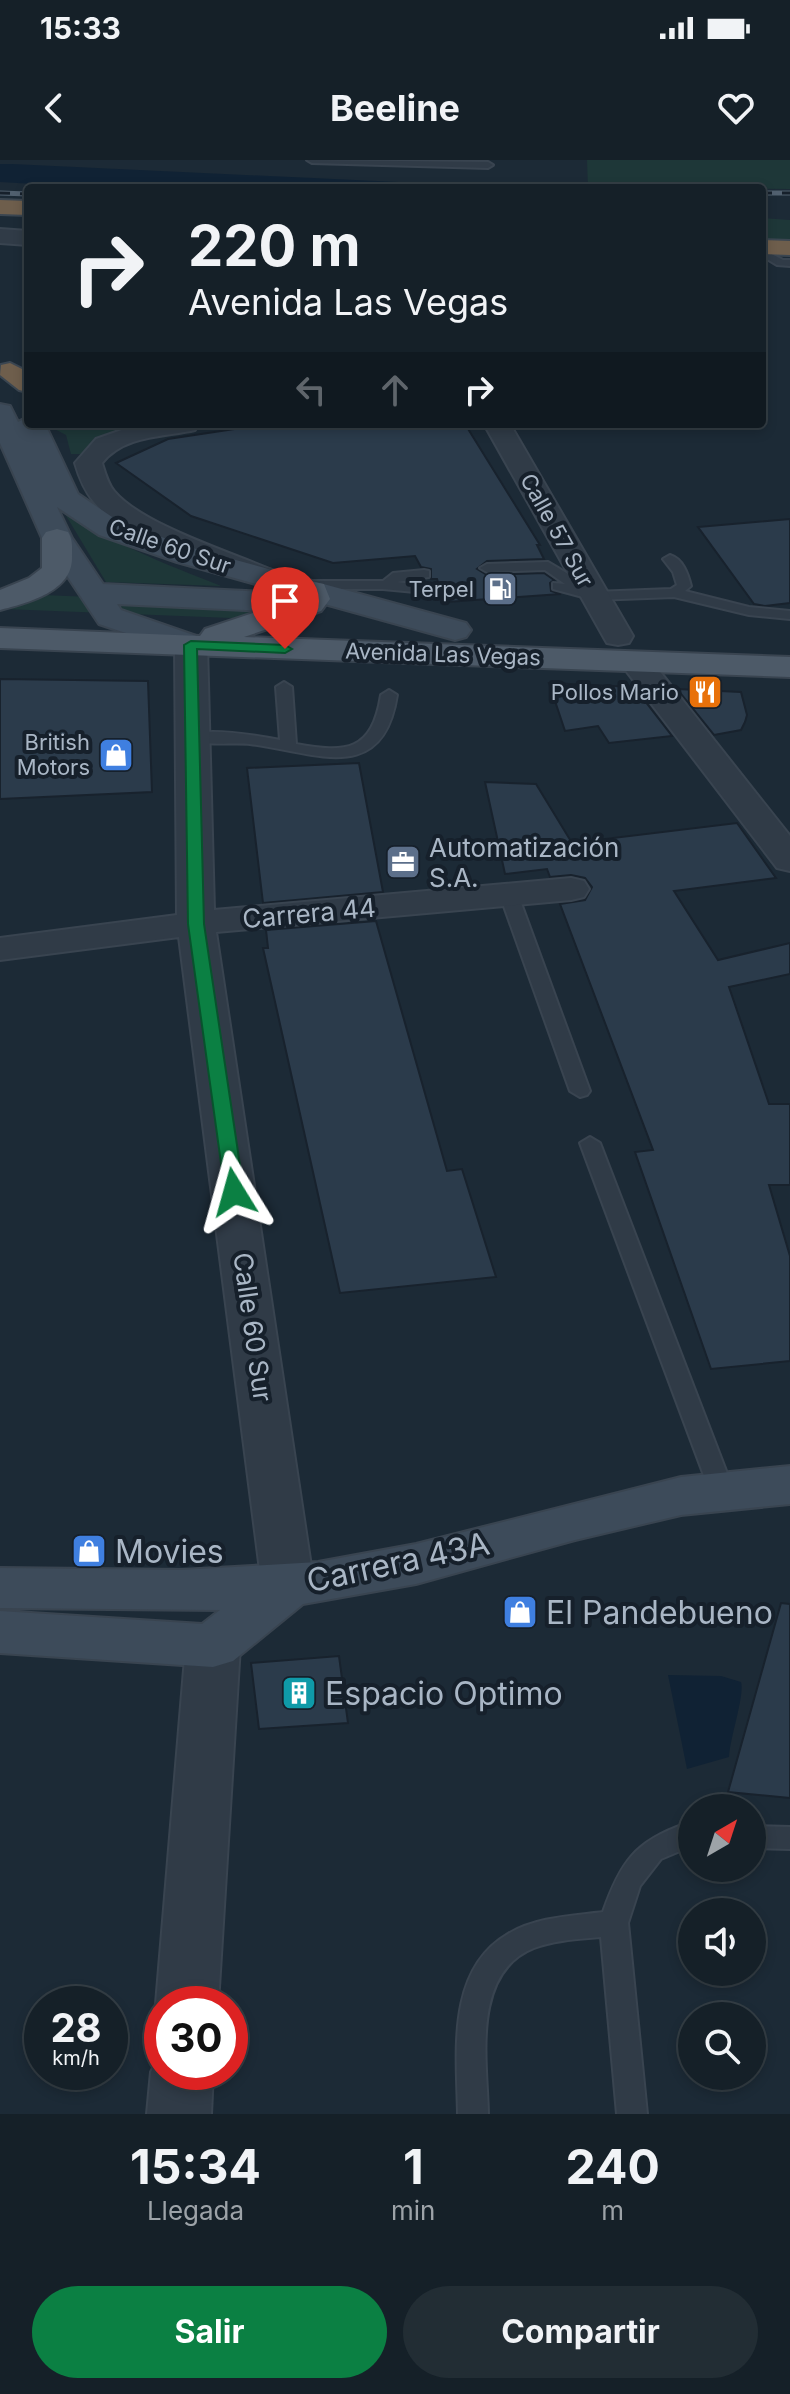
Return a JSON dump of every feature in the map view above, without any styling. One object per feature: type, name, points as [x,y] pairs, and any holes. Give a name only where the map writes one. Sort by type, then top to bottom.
[{"type":"highway","points":[[0,207],[24,208]]},
{"type":"highway","points":[[766,249],[790,248]]},
{"type":"main road","points":[[13,371],[24,404]]},
{"type":"main road","points":[[0,412],[57,538],[102,605],[191,645],[255,623],[295,589]]},
{"type":"main road","name":"Calle 60 Sur","points":[[33,428],[56,483],[67,500],[84,513],[136,539],[295,589]]},
{"type":"main road","points":[[0,601],[40,585],[57,571],[57,538]]},
{"type":"main road","points":[[102,605],[295,589],[378,596],[455,630]]},
{"type":"main road","name":"Avenida Las Vegas","points":[[0,614],[48,615],[102,605],[255,623],[455,630],[790,667]]},
{"type":"main road","points":[[0,628],[41,628],[48,615]]},
{"type":"main road","name":"Avenida Las Vegas","points":[[0,638],[191,645],[627,648],[790,641]]},
{"type":"main road","name":"Carrera 43A","points":[[0,1588],[191,1592],[288,1586],[365,1575],[658,1500],[721,1489],[790,1485]]},
{"type":"main road","points":[[0,1632],[213,1646],[288,1586]]},
{"type":"street","points":[[0,236],[24,238]]},
{"type":"street","name":"Calle 60 Sur","points":[[164,428],[143,432],[106,446],[92,455],[88,463],[95,484],[108,502],[133,518],[295,589]]},
{"type":"street","name":"Calle 57 Sur","points":[[499,428],[594,596],[627,648],[790,860]]},
{"type":"street","name":"Calle 60 Sur","points":[[191,645],[196,924],[288,1586]]},
{"type":"street","name":"Carrera 44","points":[[0,949],[196,924],[571,889]]},
{"type":"street","points":[[188,1986],[213,1646]]},
{"type":"street","points":[[179,2114],[181,2090]]},
{"type":"lane","points":[[312,160],[488,165]]},
{"type":"lane","points":[[766,252],[781,263],[790,263]]},
{"type":"lane","points":[[670,559],[680,571],[684,586],[674,593]]},
{"type":"lane","points":[[487,568],[548,566],[594,596]]},
{"type":"lane","points":[[378,596],[398,576],[424,574]]},
{"type":"lane","points":[[558,586],[594,596],[674,593],[749,611],[790,615]]},
{"type":"lane","points":[[378,596],[442,592]]},
{"type":"lane","points":[[284,687],[288,746]]},
{"type":"lane","points":[[192,738],[254,740],[326,753],[367,746],[384,726],[389,695]]},
{"type":"lane","points":[[509,895],[580,1091]]},
{"type":"lane","points":[[590,1143],[721,1489]]},
{"type":"lane","points":[[766,1837],[790,1838]]},
{"type":"lane","points":[[632,2114],[614,1923],[628,1881],[651,1851],[678,1838]]},
{"type":"lane","points":[[473,2114],[472,2005],[493,1962],[518,1942],[614,1923]]},
{"type":"green space","points":[[587,160],[790,160],[790,189],[766,189],[766,184],[588,184]]},
{"type":"green space","points":[[766,218],[790,220],[790,243],[766,241]]},
{"type":"green space","points":[[53,428],[141,428],[87,454],[71,454],[66,435]]},
{"type":"green space","points":[[59,504],[116,541],[221,586],[106,582]]},
{"type":"green space","points":[[43,595],[262,604],[258,619],[4,609]]},
{"type":"water","points":[[0,164],[438,184],[35,184],[0,182]]},
{"type":"water","points":[[668,1675],[721,1676],[741,1682],[729,1757],[687,1769]]},
{"type":"building","points":[[241,428],[467,428],[540,545],[537,545],[544,559],[487,561],[477,569],[487,575],[544,573],[554,580],[550,583],[551,591],[561,594],[447,602],[445,598],[450,595],[449,587],[439,585],[437,579],[431,579],[431,569],[421,567],[415,556],[333,563],[191,516],[116,463],[168,439]]},
{"type":"building","points":[[790,519],[790,603],[765,606],[754,604],[698,527]]},
{"type":"building","points":[[0,679],[148,681],[152,792],[0,799]]},
{"type":"building","points":[[549,683],[634,687],[672,736],[609,743],[598,726],[565,731]]},
{"type":"building","points":[[677,689],[741,692],[747,715],[741,730],[714,735]]},
{"type":"building","points":[[359,763],[383,892],[263,903],[247,768]]},
{"type":"building","points":[[485,782],[536,784],[572,843],[737,823],[776,878],[674,891],[718,960],[790,943],[790,974],[729,987],[769,1104],[790,1104],[790,1185],[769,1185],[790,1256],[790,1361],[711,1369],[635,1152],[653,1150],[560,904],[585,900],[592,887],[585,878],[571,875],[550,877],[547,869],[505,874]]},
{"type":"building","points":[[376,921],[447,1171],[462,1169],[496,1277],[340,1293],[263,948],[268,948],[266,930]]},
{"type":"building","points":[[781,1603],[790,1604],[790,1798],[728,1792]]},
{"type":"building","name":"Espacio Optimo","points":[[339,1656],[348,1723],[259,1729],[251,1663]]},
{"type":"railway","points":[[0,193],[24,194]]},
{"type":"railway","points":[[766,193],[790,193]]},
{"type":"place","name":"Terpel","points":[[500,589]]},
{"type":"place","name":"Pollos Mario","points":[[705,692]]},
{"type":"place","name":"British Motors","points":[[116,755]]},
{"type":"place","name":"Automatización S.A.","points":[[403,862]]},
{"type":"place","name":"Movies","points":[[89,1551]]},
{"type":"place","name":"El Pandebueno","points":[[520,1612]]},
{"type":"place","name":"Espacio Optimo","points":[[299,1693]]},
{"type":"route","points":[[234,1192],[196,924],[191,645],[285,649]]}]
